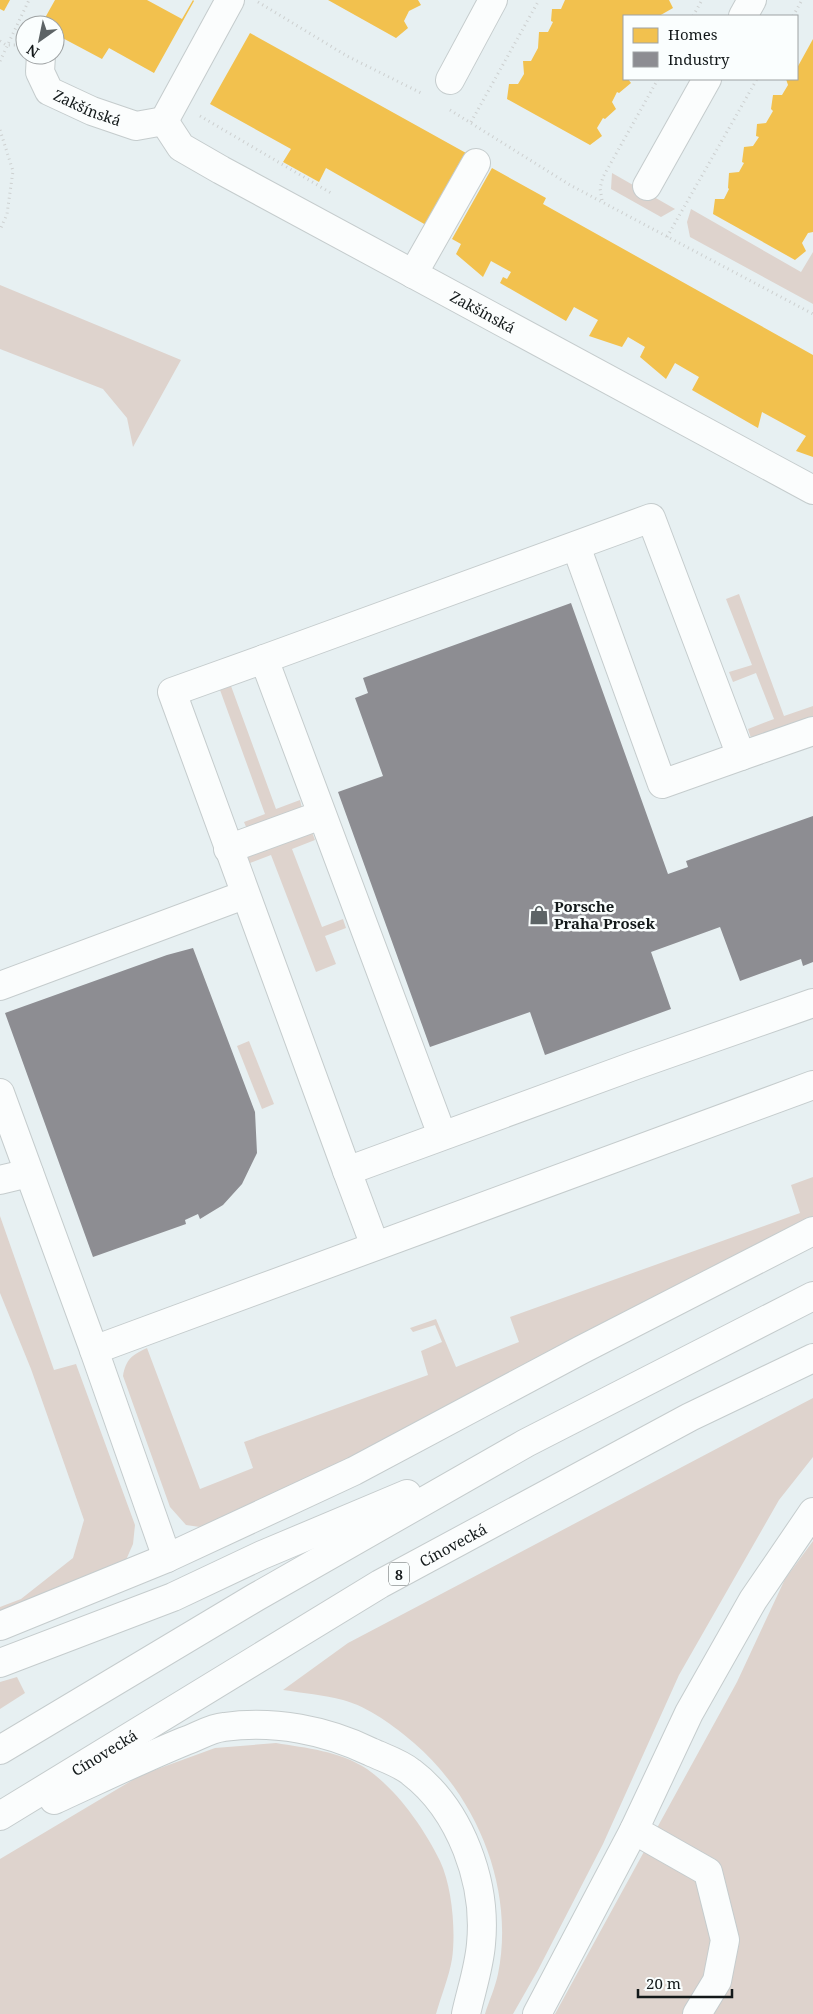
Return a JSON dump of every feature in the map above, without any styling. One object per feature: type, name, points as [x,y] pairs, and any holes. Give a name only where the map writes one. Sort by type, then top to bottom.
[{"type":"main road","points":[[164,121],[230,0]]},
{"type":"main road","points":[[450,80],[493,0]]},
{"type":"main road","points":[[744,15],[752,0]]},
{"type":"main road","name":"Zakšínská","points":[[40,65],[40,72],[49,90],[92,111],[136,126],[164,121],[181,147],[813,490]]},
{"type":"main road","points":[[647,186],[706,80]]},
{"type":"main road","points":[[413,274],[476,163]]},
{"type":"main road","points":[[375,1246],[244,895],[172,692],[651,518],[742,756]]},
{"type":"main road","points":[[576,546],[662,784],[813,731]]},
{"type":"main road","points":[[264,659],[442,1135]]},
{"type":"main road","points":[[228,849],[321,815]]},
{"type":"main road","points":[[0,986],[244,895]]},
{"type":"main road","points":[[347,1171],[442,1135],[813,1003]]},
{"type":"main road","points":[[94,1350],[813,1085]]},
{"type":"main road","points":[[0,1093],[94,1350],[167,1558]]},
{"type":"main road","points":[[0,1180],[29,1173]]},
{"type":"main road","points":[[0,1626],[167,1558],[354,1471],[581,1350],[813,1231]]},
{"type":"main road","points":[[0,1750],[256,1597],[526,1444],[813,1296]]},
{"type":"main road","name":"Cínovecká","points":[[0,1816],[380,1584],[690,1417],[813,1358]]},
{"type":"main road","points":[[0,1662],[173,1597],[262,1556],[526,1444]]},
{"type":"main road","points":[[537,2014],[634,1830],[699,1695],[753,1600],[813,1512]]},
{"type":"main road","points":[[0,1825],[157,1752],[222,1727],[266,1725],[316,1730],[356,1745],[411,1772],[446,1811],[470,1857],[478,1885],[482,1914],[481,1944],[466,2014]]},
{"type":"main road","points":[[634,1830],[708,1872],[725,1940],[717,1981],[697,2014]]},
{"type":"path","points":[[0,60],[29,0]]},
{"type":"path","points":[[256,0],[347,56],[425,96]]},
{"type":"path","points":[[471,122],[539,0]]},
{"type":"path","points":[[694,15],[702,0]]},
{"type":"path","points":[[793,15],[802,0]]},
{"type":"path","points":[[0,41],[6,45]]},
{"type":"path","points":[[602,200],[600,188],[603,177],[657,80]]},
{"type":"path","points":[[667,237],[756,80]]},
{"type":"path","points":[[448,109],[570,185],[602,200],[667,237],[813,314]]},
{"type":"path","points":[[0,130],[13,171],[7,214],[0,230]]},
{"type":"shaded area","points":[[612,173],[675,209],[661,217],[611,189]]},
{"type":"shaded area","points":[[691,209],[801,272],[813,252],[813,304],[690,237],[687,222]]},
{"type":"shaded area","points":[[0,285],[181,360],[133,447],[127,418],[103,389],[0,349]]},
{"type":"shaded area","points":[[739,594],[784,716],[813,706],[813,716],[751,738],[748,729],[774,719],[756,673],[733,682],[729,672],[752,665],[726,599]]},
{"type":"shaded area","points":[[231,686],[276,809],[300,800],[302,808],[247,829],[244,822],[265,814],[220,690]]},
{"type":"shaded area","points":[[312,832],[315,840],[292,849],[322,927],[343,919],[346,928],[325,936],[336,964],[316,972],[271,855],[250,863],[247,856]]},
{"type":"shaded area","points":[[249,1041],[274,1104],[262,1109],[237,1046]]},
{"type":"shaded area","points":[[813,1177],[813,1219],[321,1479],[207,1528],[186,1525],[170,1507],[123,1376],[126,1365],[134,1355],[147,1348],[200,1489],[253,1468],[244,1442],[428,1375],[421,1351],[442,1342],[435,1325],[413,1332],[410,1328],[436,1319],[456,1367],[519,1342],[510,1317],[800,1213],[791,1185]]},
{"type":"shaded area","points":[[0,1216],[54,1370],[76,1364],[135,1525],[133,1544],[126,1560],[0,1615],[0,1607],[21,1599],[73,1558],[84,1520],[31,1369],[0,1293]]},
{"type":"shaded area","points":[[813,1398],[813,1457],[779,1500],[679,1675],[603,1844],[538,1970],[513,2014],[485,2014],[498,1974],[502,1942],[501,1910],[496,1878],[486,1848],[473,1818],[457,1790],[437,1765],[414,1743],[372,1712],[343,1700],[283,1690],[348,1643]]},
{"type":"shaded area","points":[[813,1541],[813,2014],[555,2014],[737,1682],[785,1579]]},
{"type":"shaded area","points":[[17,1677],[25,1693],[0,1709],[0,1682]]},
{"type":"shaded area","points":[[276,1743],[334,1754],[367,1769],[389,1788],[409,1810],[426,1836],[440,1861],[448,1883],[454,1935],[452,1959],[436,2014],[0,2014],[0,1859],[141,1775],[215,1748]]},
{"type":"building: Homes","points":[[0,0],[10,0],[4,11],[0,9]]},
{"type":"building: Homes","points":[[55,0],[147,0],[182,19],[194,1],[154,73],[109,48],[102,59],[65,39],[65,15],[47,15]]},
{"type":"building: Homes","points":[[328,0],[418,0],[421,5],[409,11],[404,21],[408,28],[396,38]]},
{"type":"building: Homes","points":[[565,0],[669,0],[673,8],[661,15],[623,15],[623,80],[629,80],[631,83],[619,93],[617,92],[612,102],[616,109],[605,119],[603,118],[597,128],[602,136],[590,145],[507,99],[509,84],[518,84],[524,74],[523,61],[531,61],[538,48],[539,32],[548,32],[553,22],[551,21],[552,9],[561,9]]},
{"type":"building: Homes","points":[[250,33],[466,153],[426,225],[326,168],[319,182],[283,162],[291,149],[210,104]]},
{"type":"building: Homes","points":[[813,39],[813,232],[808,233],[802,243],[806,251],[795,260],[713,214],[715,199],[724,199],[729,189],[729,173],[739,172],[744,163],[742,162],[744,147],[753,146],[759,137],[756,136],[757,124],[766,123],[773,111],[771,109],[773,95],[782,95],[788,85],[786,80],[798,80],[798,66]]},
{"type":"building: Homes","points":[[492,168],[546,198],[543,204],[813,355],[813,457],[796,451],[806,436],[762,412],[758,428],[692,390],[699,377],[675,363],[666,379],[640,357],[645,347],[628,337],[622,347],[589,336],[598,320],[574,307],[566,321],[500,283],[503,277],[507,279],[511,272],[491,261],[483,277],[456,254],[461,244],[452,239]]},
{"type":"building: Industry","points":[[571,603],[668,874],[688,867],[686,861],[813,816],[813,962],[803,966],[801,959],[740,981],[720,927],[651,952],[671,1009],[545,1055],[530,1012],[430,1047],[338,792],[383,776],[355,698],[368,693],[363,678]]},
{"type":"building: Industry","points":[[193,948],[255,1112],[257,1153],[242,1184],[223,1205],[200,1219],[198,1214],[185,1220],[186,1224],[93,1257],[5,1013],[167,955]]},
{"type":"place","name":"Porsche Praha Prosek","points":[[539,915]]}]
